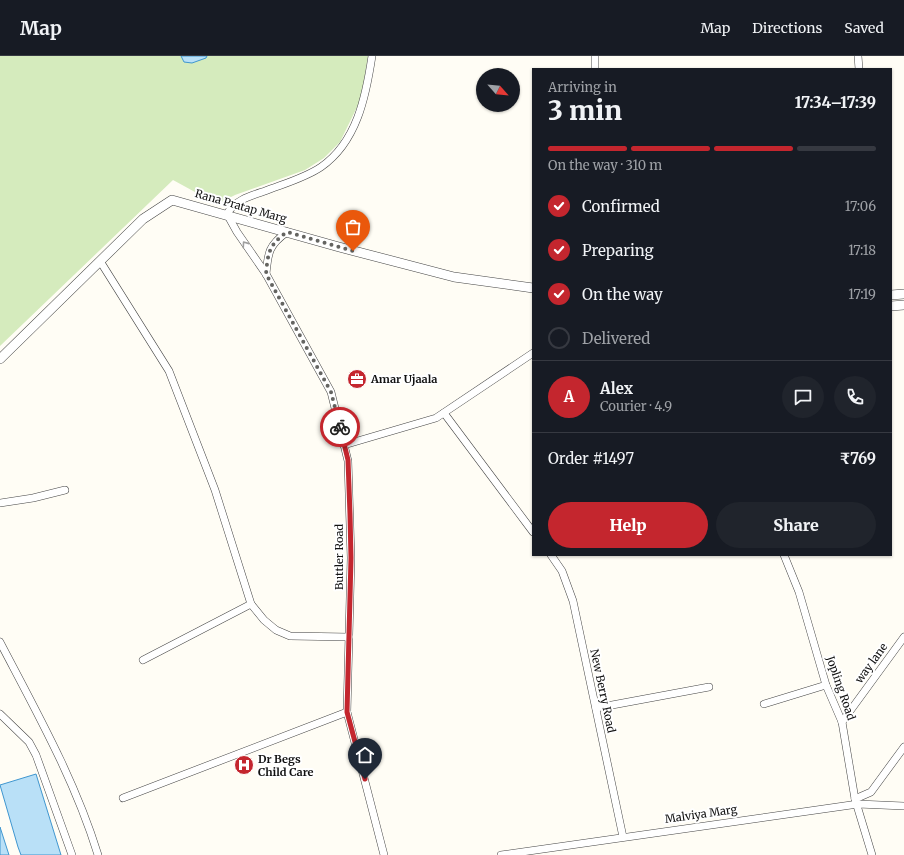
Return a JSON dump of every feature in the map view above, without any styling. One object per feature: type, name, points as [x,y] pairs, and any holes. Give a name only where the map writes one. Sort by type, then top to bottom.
[{"type":"street","points":[[227,214],[231,207],[244,199],[321,168],[337,154],[356,123],[366,94],[372,56]]},
{"type":"street","points":[[595,56],[595,68]]},
{"type":"street","points":[[858,56],[859,68]]},
{"type":"street","name":"Rana Pratap Marg","points":[[0,359],[143,219],[172,200],[454,277],[532,288]]},
{"type":"street","name":"Buttler Road","points":[[227,214],[237,232],[266,274],[331,392],[348,460],[350,514],[347,712],[384,855]]},
{"type":"street","points":[[266,274],[268,253],[274,241],[287,232]]},
{"type":"street","points":[[100,260],[169,371],[215,490],[251,604],[264,620],[276,630],[290,636],[349,637]]},
{"type":"street","points":[[892,295],[904,294]]},
{"type":"street","points":[[892,306],[904,305]]},
{"type":"street","points":[[344,445],[436,418],[532,354]]},
{"type":"street","points":[[444,413],[532,531]]},
{"type":"street","points":[[0,503],[65,490]]},
{"type":"street","name":"New Berry Road","points":[[552,556],[562,570],[573,601],[623,837]]},
{"type":"street","name":"Jopling Road","points":[[784,556],[798,592],[826,685],[842,722],[857,802],[872,855]]},
{"type":"street","points":[[143,660],[251,604]]},
{"type":"street","name":"way lane","points":[[842,722],[904,637]]},
{"type":"street","points":[[0,642],[62,761],[89,824],[98,855]]},
{"type":"street","points":[[764,704],[826,685]]},
{"type":"street","points":[[596,708],[709,687]]},
{"type":"street","points":[[123,798],[347,712]]},
{"type":"street","points":[[0,714],[29,742],[36,755],[72,855]]},
{"type":"street","points":[[857,802],[871,792],[904,747]]},
{"type":"street","name":"Malviya Marg","points":[[501,855],[857,802],[904,806]]},
{"type":"green space","points":[[0,56],[368,56],[361,99],[340,142],[324,158],[305,170],[235,195],[217,204],[173,180],[0,346]]},
{"type":"water","points":[[181,56],[207,56],[206,58],[192,63],[184,62]]},
{"type":"water","points":[[36,774],[61,855],[21,855],[18,847],[0,785]]},
{"type":"water","points":[[0,827],[9,855],[0,855]]},
{"type":"way so far","points":[[340,427],[331,392],[266,274],[268,253],[274,241],[287,232],[353,251]]},
{"type":"place","name":"Amar Ujaala","points":[[357,379]]},
{"type":"place","name":"Dr Begs Child Care","points":[[244,765]]},
{"type":"route","points":[[340,427],[348,460],[350,514],[351,558],[347,712],[365,779]]}]
